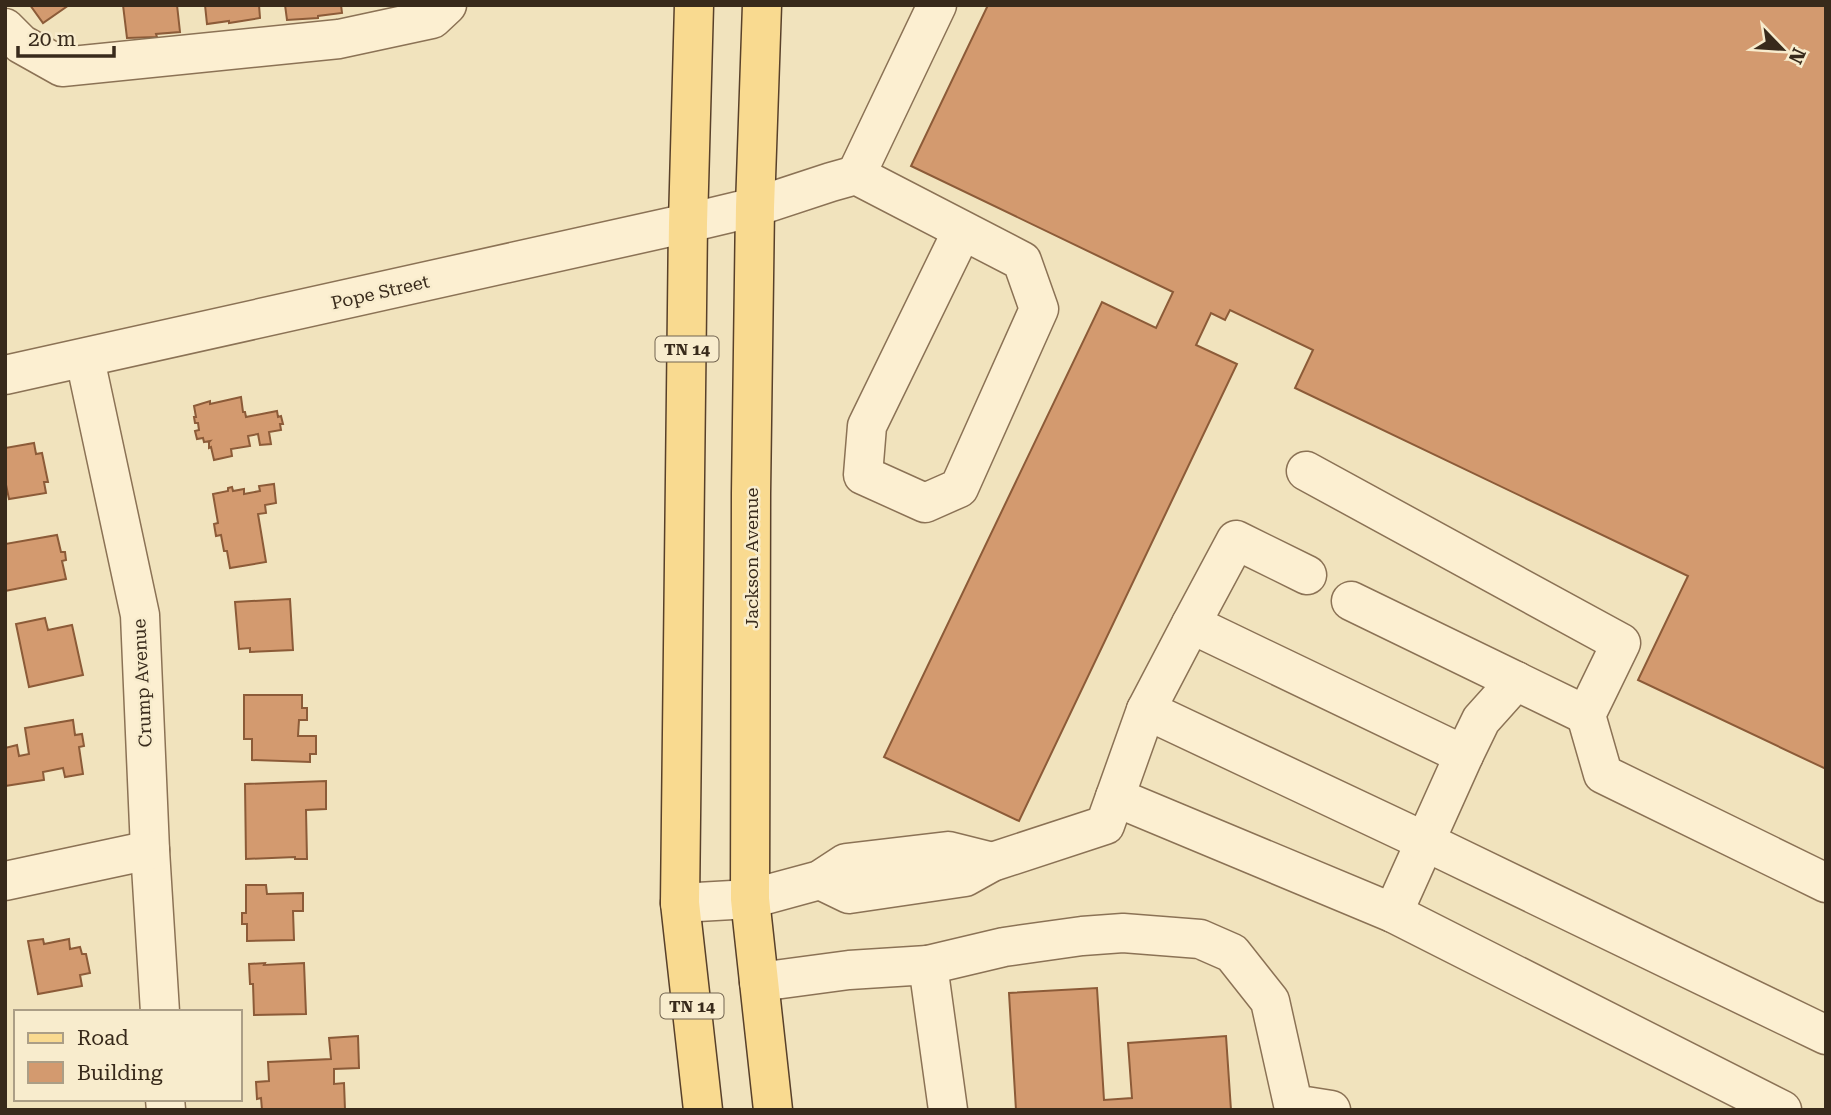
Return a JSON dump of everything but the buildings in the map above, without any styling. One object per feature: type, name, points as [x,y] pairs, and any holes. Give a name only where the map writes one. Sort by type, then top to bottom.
[{"type":"main road","name":"TN 14","points":[[694,5],[688,223],[680,903],[703,1110]]},
{"type":"main road","name":"Jackson Avenue","points":[[762,5],[755,207],[750,899],[774,1110]]},
{"type":"street","points":[[5,28],[21,44],[62,67],[339,38],[432,19],[447,5]]},
{"type":"street","points":[[937,5],[856,175],[1021,261],[1039,309],[959,488],[925,503],[863,475],[867,426],[962,232]]},
{"type":"street","name":"Pope Street","points":[[5,375],[688,223],[755,207],[856,175]]},
{"type":"street","name":"Crump Avenue","points":[[85,359],[140,615],[160,1010]]},
{"type":"street","points":[[1306,471],[1621,643],[1586,715],[1603,774],[1826,883]]},
{"type":"street","points":[[680,903],[750,899],[820,880],[849,894],[965,877],[992,862],[1105,825],[1146,710],[1237,540],[1307,575]]},
{"type":"street","points":[[1351,601],[1586,715]]},
{"type":"street","points":[[1191,624],[1464,755]]},
{"type":"street","points":[[1393,913],[1480,720],[1516,681]]},
{"type":"street","points":[[1146,710],[1826,1035]]},
{"type":"street","points":[[1115,797],[1393,913],[1782,1110]]},
{"type":"street","points":[[5,881],[150,850]]},
{"type":"street","points":[[759,982],[849,970],[928,965],[1004,947],[1082,936],[1123,933],[1200,939],[1232,953],[1270,1001],[1293,1104],[1331,1110]]},
{"type":"street","points":[[928,965],[948,1110]]}]
